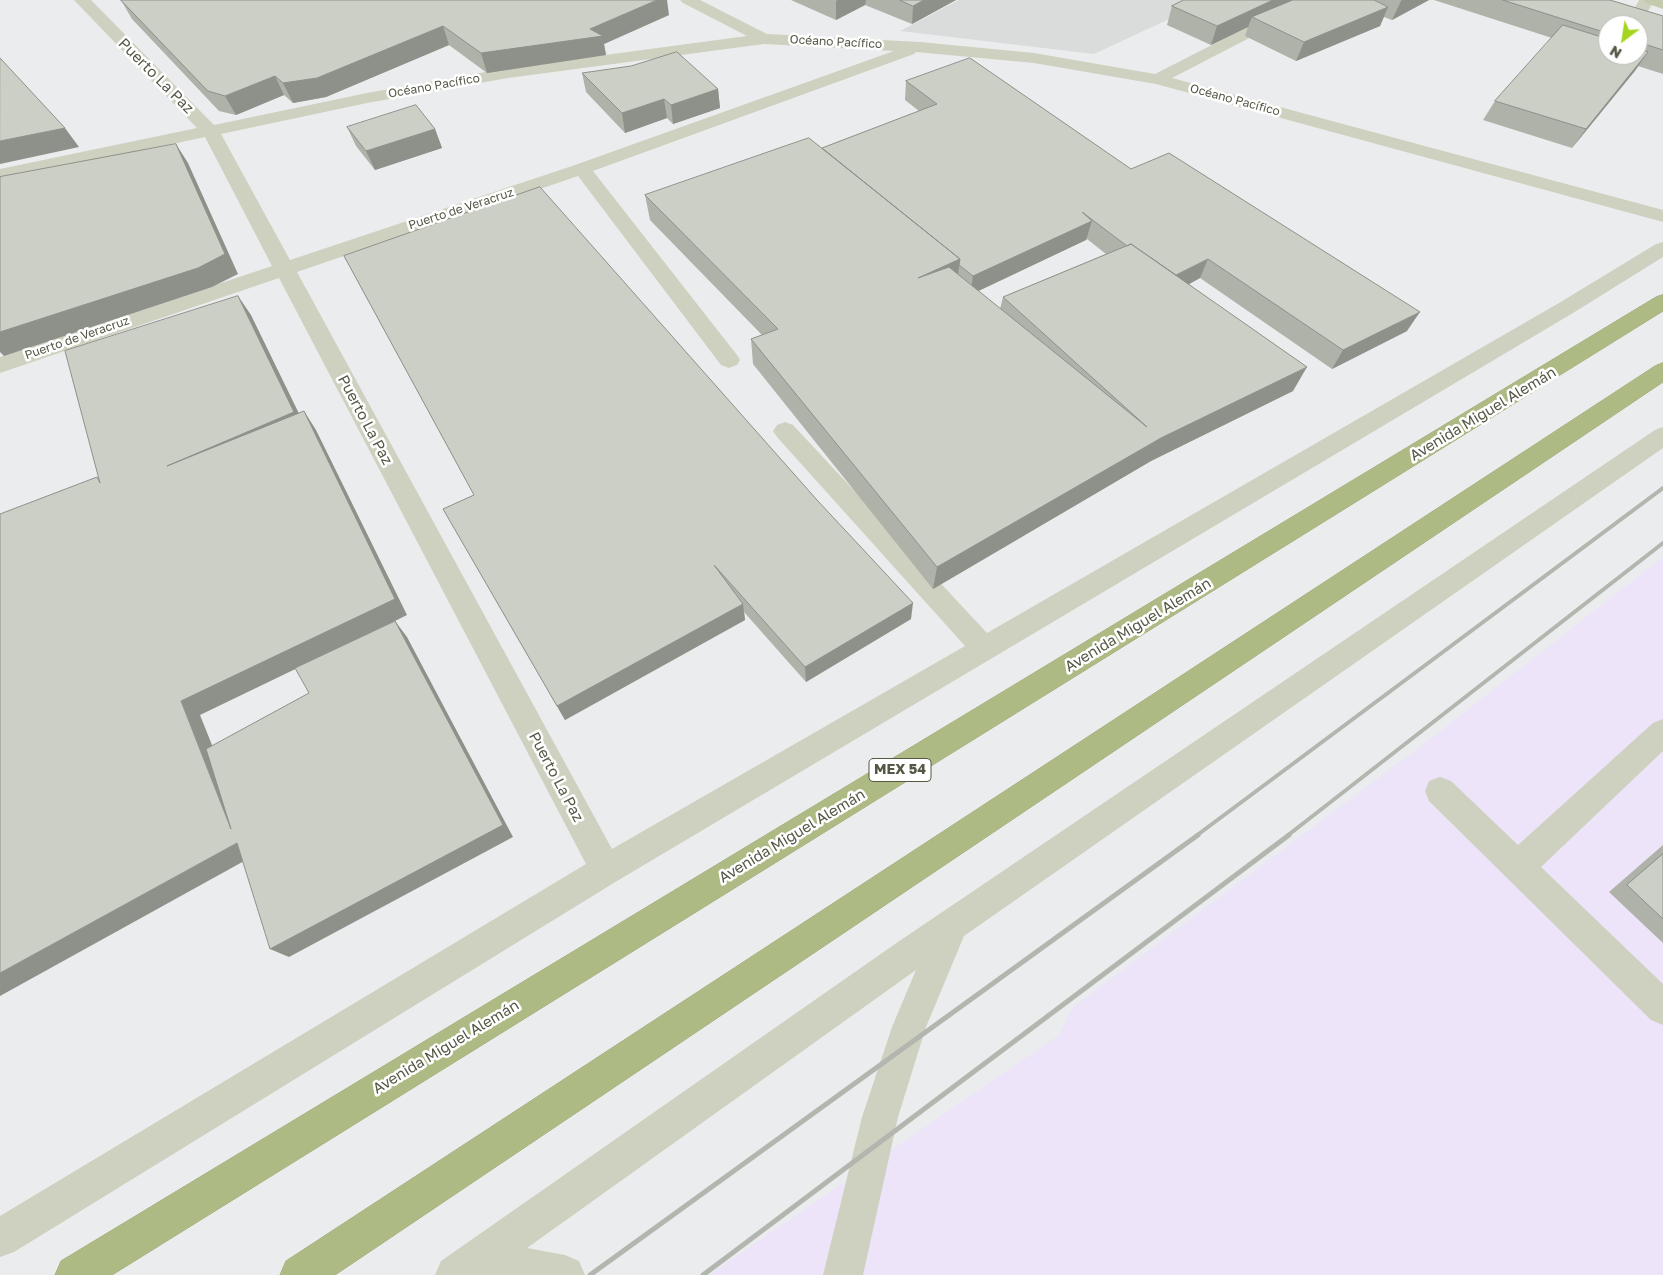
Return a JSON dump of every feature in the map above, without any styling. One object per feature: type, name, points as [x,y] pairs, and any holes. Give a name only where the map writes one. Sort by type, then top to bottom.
[{"type":"highway","name":"Avenida Miguel Alemán","points":[[75,1275],[1663,302]]},
{"type":"highway","points":[[300,1275],[1663,372]]},
{"type":"main road","points":[[1646,4],[1663,18]]},
{"type":"main road","points":[[1622,5],[1663,4]]},
{"type":"street","name":"Puerto La Paz","points":[[82,0],[211,132],[606,870]]},
{"type":"street","points":[[688,0],[764,39]]},
{"type":"street","points":[[1157,79],[1312,0]]},
{"type":"street","name":"Océano Pacífico","points":[[0,175],[367,98],[508,73],[764,39],[920,47],[1034,58],[1157,79],[1663,216]]},
{"type":"street","name":"Puerto de Veracruz","points":[[0,364],[582,169],[920,47]]},
{"type":"street","points":[[582,169],[728,360]]},
{"type":"street","points":[[0,1238],[606,870],[1566,308],[1663,248]]},
{"type":"street","points":[[785,431],[984,649]]},
{"type":"street","points":[[467,1267],[952,926],[1663,436]]},
{"type":"street","points":[[1518,867],[1663,732]]},
{"type":"street","points":[[1440,791],[1663,1008]]},
{"type":"street","points":[[843,1275],[880,1117],[909,1027],[952,926]]},
{"type":"street","points":[[467,1267],[565,1275]]},
{"type":"shaded area","points":[[959,0],[1210,0],[1094,54],[900,31]]},
{"type":"shaded area","points":[[1663,557],[1663,1275],[709,1275],[1059,1035],[1072,1008],[1434,736]]},
{"type":"building","points":[[121,0],[657,0],[590,29],[603,36],[481,53],[443,26],[317,78],[283,83],[275,76],[225,96],[208,91]]},
{"type":"building","points":[[900,0],[924,0],[913,6]]},
{"type":"building","points":[[1184,0],[1273,0],[1217,26],[1172,6]]},
{"type":"building","points":[[1293,0],[1374,0],[1388,7],[1304,42],[1252,17]]},
{"type":"building","points":[[1503,0],[1610,0],[1663,16],[1663,50],[1648,45],[1648,15],[1598,15],[1598,30]]},
{"type":"building","points":[[1563,25],[1598,36],[1598,65],[1638,65],[1586,129],[1495,101]]},
{"type":"building","points":[[677,52],[718,89],[671,105],[664,99],[622,113],[582,73],[631,66]]},
{"type":"building","points":[[0,58],[65,128],[0,141]]},
{"type":"building","points":[[970,58],[1131,169],[1169,153],[1420,312],[1343,350],[1208,259],[1176,275],[1131,244],[1127,246],[1082,212],[1092,221],[973,276],[959,265],[960,259],[822,148],[937,104],[906,81]]},
{"type":"building","points":[[416,105],[435,129],[366,151],[347,127]]},
{"type":"building","points":[[809,138],[960,259],[918,278],[949,267],[1147,427],[1003,297],[1131,244],[1307,367],[1161,438],[937,567],[751,339],[778,329],[645,195]]},
{"type":"building","points":[[176,144],[225,254],[198,268],[0,332],[0,177]]},
{"type":"building","points":[[540,187],[817,500],[913,603],[805,667],[714,565],[743,604],[557,706],[443,509],[474,495],[344,256]]},
{"type":"building","points":[[238,296],[294,412],[167,466],[304,411],[395,599],[181,701],[231,829],[206,749],[309,693],[295,668],[395,621],[503,825],[270,949],[237,843],[0,973],[0,514],[97,477],[100,483],[65,351]]},
{"type":"building","points":[[1663,854],[1663,919],[1627,885]]},
{"type":"railway","points":[[1196,836],[1663,488],[1661,489]]},
{"type":"railway","points":[[1287,836],[1663,543]]},
{"type":"railway","points":[[590,1275],[1198,835]]},
{"type":"railway","points":[[703,1275],[1289,835]]}]
